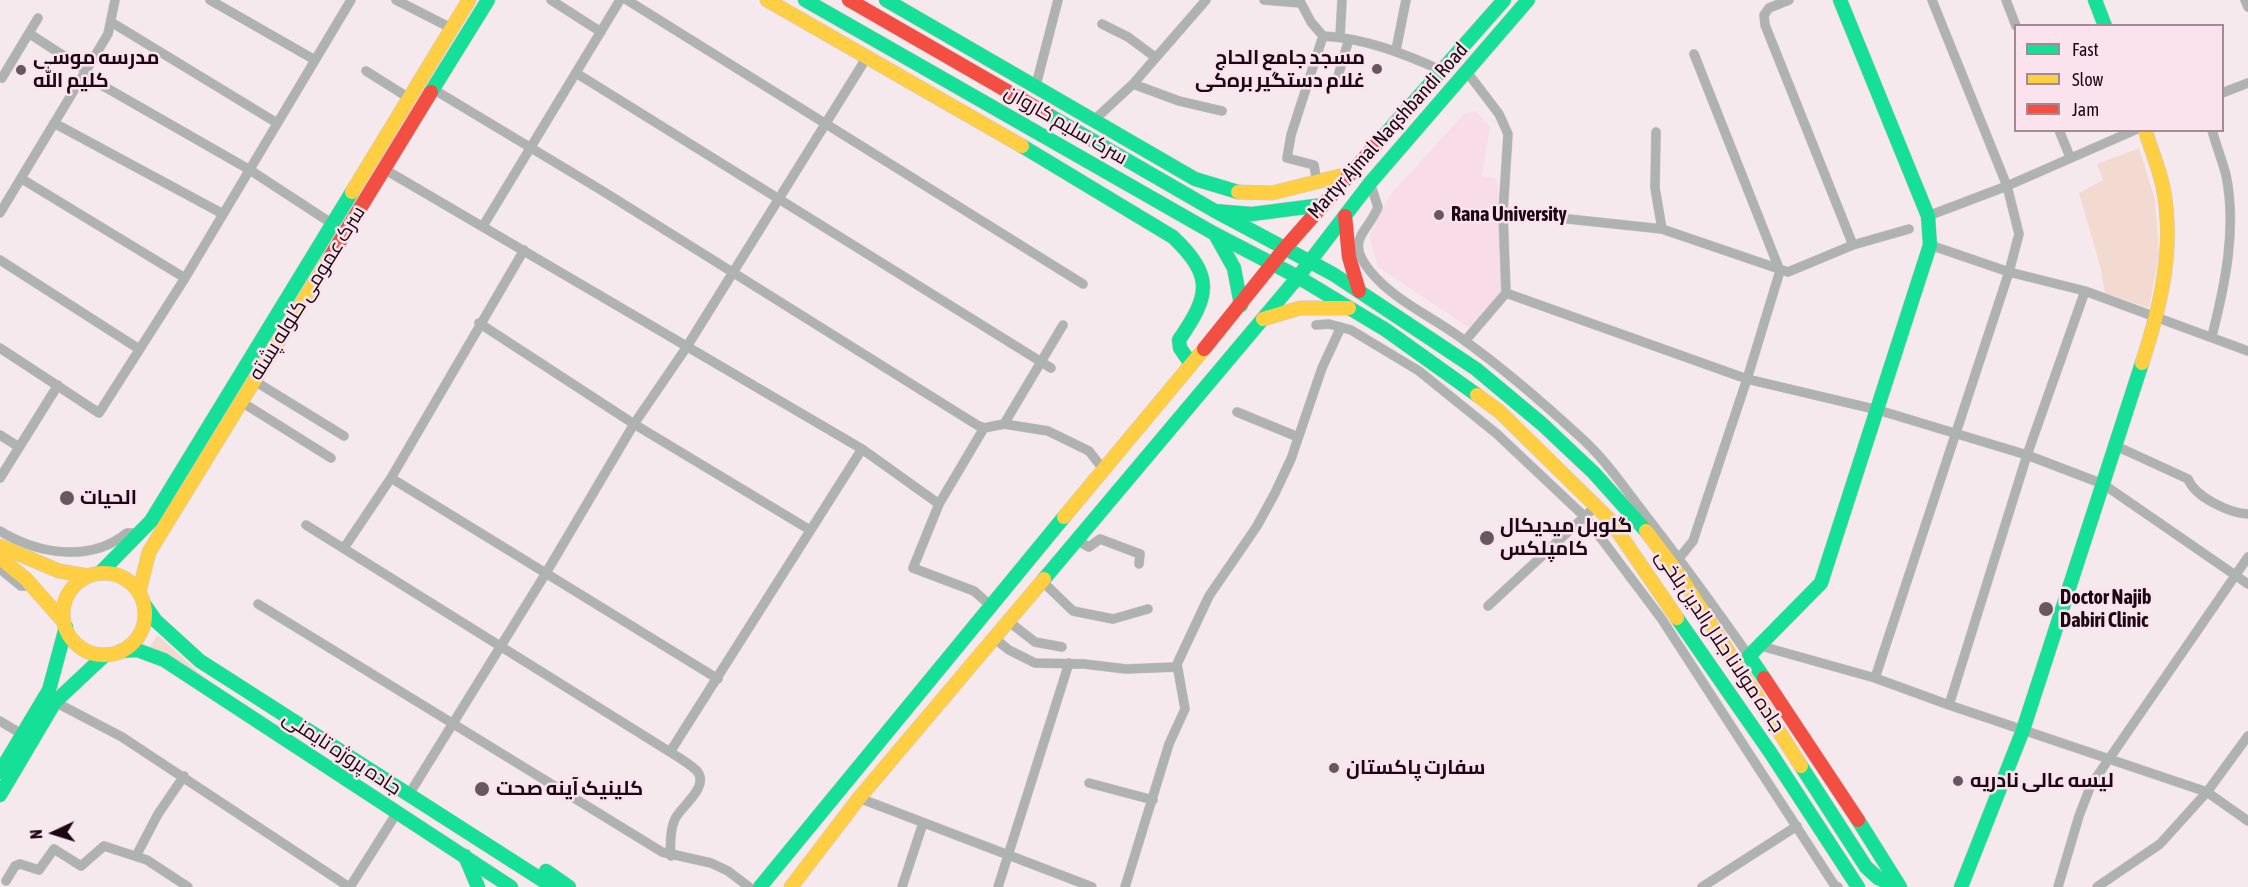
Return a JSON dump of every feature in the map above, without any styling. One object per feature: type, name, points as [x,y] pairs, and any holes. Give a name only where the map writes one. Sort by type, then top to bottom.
[{"type":"main road","name":"سرک عمومی کلوله پشته","points":[[94,574],[151,522],[331,223],[469,0]]},
{"type":"main road","name":"سرک عمومی کلوله پشته","points":[[142,598],[149,552],[488,0]]},
{"type":"main road","points":[[767,0],[1004,135],[1173,237],[1184,247],[1195,264],[1203,288],[1202,305],[1179,340],[1180,348],[1191,364]]},
{"type":"main road","name":"جاده مولانا جلال‌الدین بلخی","points":[[805,0],[1215,234],[1298,277],[1439,366],[1500,412],[1610,520],[1656,583],[1858,887]]},
{"type":"main road","name":"سرک سلیم کاروان","points":[[849,0],[1215,212],[1285,248]]},
{"type":"main road","points":[[886,0],[1195,179],[1244,194],[1272,193],[1352,173]]},
{"type":"main road","name":"Martyr Ajmal Naqshbandi Road","points":[[791,887],[859,798],[1298,277],[1370,183],[1528,0]]},
{"type":"main road","points":[[1840,0],[1928,216],[1930,245],[1821,583],[1749,656],[1888,864],[1899,887]]},
{"type":"main road","points":[[2095,0],[2103,24]]},
{"type":"main road","name":"Martyr Ajmal Naqshbandi Road","points":[[760,887],[990,605],[1241,306],[1285,248],[1503,1]]},
{"type":"main road","points":[[1961,887],[2023,730],[2157,316],[2168,257],[2163,187],[2146,132]]},
{"type":"main road","points":[[1215,212],[1252,214],[1322,205]]},
{"type":"main road","points":[[1344,216],[1349,257],[1359,291]]},
{"type":"main road","points":[[1215,234],[1235,267],[1241,289],[1241,306]]},
{"type":"main road","name":"جاده مولانا جلال‌الدین بلخی","points":[[1285,248],[1359,291],[1476,369],[1542,424],[1594,473],[1634,515],[1680,576],[1866,867],[1878,878],[1899,887]]},
{"type":"main road","points":[[1261,319],[1300,308],[1349,308]]},
{"type":"main road","points":[[0,546],[58,571],[122,576],[142,598],[145,618],[141,632],[133,643],[121,651],[105,655],[55,702],[0,795]]},
{"type":"main road","points":[[0,558],[32,586],[81,647],[105,655]]},
{"type":"main road","points":[[0,772],[49,690],[65,625],[64,608],[68,595],[76,583],[94,574]]},
{"type":"main road","name":"جاده پروژه تایمنی","points":[[142,598],[156,621],[200,661],[553,887]]},
{"type":"main road","name":"جاده پروژه تایمنی","points":[[121,651],[138,650],[164,660],[511,887]]},
{"type":"main road","points":[[476,838],[501,843],[569,887]]},
{"type":"main road","points":[[465,856],[478,887]]},
{"type":"street","points":[[0,213],[108,34],[115,0]]},
{"type":"street","points":[[210,0],[315,60]]},
{"type":"street","points":[[0,348],[99,413],[250,170],[351,0]]},
{"type":"street","points":[[396,0],[451,28]]},
{"type":"street","points":[[551,0],[601,32]]},
{"type":"street","points":[[483,226],[620,0]]},
{"type":"street","points":[[627,0],[1083,284]]},
{"type":"street","points":[[1036,85],[1058,0]]},
{"type":"street","points":[[1093,121],[1132,84],[1206,0]]},
{"type":"street","points":[[1264,0],[1301,2],[1311,22],[1323,36],[1344,38],[1396,50],[1443,71]]},
{"type":"street","points":[[1336,83],[1344,38],[1342,0]]},
{"type":"street","points":[[1396,50],[1406,0]]},
{"type":"street","points":[[1789,0],[1769,8],[1764,15],[1765,25],[1853,245]]},
{"type":"street","points":[[1875,678],[2009,272],[2019,234],[2007,186],[1932,0]]},
{"type":"street","points":[[2006,0],[2015,24]]},
{"type":"street","points":[[2245,0],[2248,7]]},
{"type":"street","points":[[0,77],[2,78],[38,18]]},
{"type":"street","points":[[111,22],[277,123]]},
{"type":"street","points":[[1102,24],[1128,37],[1155,57]]},
{"type":"street","points":[[30,34],[85,73],[250,170],[331,223]]},
{"type":"street","points":[[1317,183],[1314,165],[1287,158],[1323,36]]},
{"type":"street","points":[[1680,557],[1693,541],[1747,380],[1780,271],[1694,54]]},
{"type":"street","points":[[408,796],[546,573],[634,424],[686,348],[867,57]]},
{"type":"street","points":[[366,71],[409,98]]},
{"type":"street","points":[[1465,341],[1506,293],[1503,212],[1508,134],[1499,114],[1467,72]]},
{"type":"street","points":[[576,73],[1052,368]]},
{"type":"street","points":[[2224,93],[2248,83]]},
{"type":"street","points":[[1132,84],[1179,101],[1222,111]]},
{"type":"street","points":[[433,89],[984,428],[1004,424],[1048,431],[1089,451],[1103,469]]},
{"type":"street","points":[[54,123],[223,214]]},
{"type":"street","points":[[1656,132],[1655,188],[1662,229]]},
{"type":"street","points":[[2060,132],[2070,157]]},
{"type":"street","points":[[1928,216],[2007,186],[2130,132]]},
{"type":"street","points":[[2212,336],[2222,298],[2230,238],[2226,176],[2213,132]]},
{"type":"street","points":[[384,169],[686,348],[862,449],[939,504]]},
{"type":"street","points":[[22,180],[184,278]]},
{"type":"street","points":[[1370,183],[1378,207],[1364,226],[1359,251],[1371,272],[1402,298],[1465,341],[1578,435],[1611,468],[1680,557],[1749,656]]},
{"type":"street","points":[[1503,212],[1662,229],[1780,271],[1800,269],[1853,245],[1909,229]]},
{"type":"street","points":[[1930,245],[2009,272],[2085,291],[2248,351]]},
{"type":"street","points":[[344,548],[391,478],[479,323],[524,250]]},
{"type":"street","points":[[0,260],[139,349]]},
{"type":"street","points":[[1949,705],[2027,455],[2085,291]]},
{"type":"street","points":[[1506,293],[1747,380],[1878,410],[2027,455],[2103,484],[2248,584]]},
{"type":"street","points":[[1390,313],[1402,298]]},
{"type":"street","points":[[479,323],[634,424],[810,531]]},
{"type":"street","points":[[1316,324],[1341,327],[1377,344],[1419,371],[1497,434],[1585,517],[1661,618],[1834,886],[1838,887]]},
{"type":"street","points":[[1004,424],[1063,325]]},
{"type":"street","points":[[1125,887],[1175,729],[1185,709],[1177,667],[1209,596],[1257,526],[1275,493],[1298,437],[1322,368],[1341,327]]},
{"type":"street","points":[[254,380],[344,436]]},
{"type":"street","points":[[0,478],[58,385]]},
{"type":"street","points":[[240,401],[331,458]]},
{"type":"street","points":[[1237,412],[1298,437]]},
{"type":"street","points":[[984,428],[939,504],[913,568],[974,591],[990,605]]},
{"type":"street","points":[[0,435],[19,447]]},
{"type":"street","points":[[2116,446],[2188,479],[2192,489],[2228,510],[2248,514]]},
{"type":"street","points":[[670,752],[862,449]]},
{"type":"street","points":[[391,478],[718,679]]},
{"type":"street","points":[[1488,606],[1596,506]]},
{"type":"street","points":[[306,525],[670,752],[698,772],[700,780],[696,793],[676,818],[670,840],[671,856]]},
{"type":"street","points":[[0,531],[16,540],[60,552],[80,552],[117,541],[127,533],[139,533]]},
{"type":"street","points":[[1076,540],[1089,548],[1100,539],[1140,554],[1139,564]]},
{"type":"street","points":[[2058,887],[2079,816],[2091,785],[2248,557]]},
{"type":"street","points":[[0,569],[21,586],[32,586]]},
{"type":"street","points":[[1042,581],[1066,607],[1073,611],[1113,618],[1148,609]]},
{"type":"street","points":[[258,603],[671,856],[711,863],[728,871],[749,887]]},
{"type":"street","points":[[1008,621],[1035,642],[1062,647]]},
{"type":"street","points":[[994,638],[1029,662],[1069,663],[1126,669],[1177,667]]},
{"type":"street","points":[[1761,646],[1875,678],[2207,792],[2248,821]]},
{"type":"street","points":[[998,887],[1069,663]]},
{"type":"street","points":[[55,702],[122,737],[350,887],[398,811]]},
{"type":"street","points":[[0,721],[23,735]]},
{"type":"street","points":[[2097,887],[2160,844],[2207,792],[2248,736]]},
{"type":"street","points":[[136,856],[158,814],[184,776]]},
{"type":"street","points":[[1089,783],[1153,800]]},
{"type":"street","points":[[859,798],[1010,855],[1077,884],[1092,887]]},
{"type":"street","points":[[902,887],[923,823]]},
{"type":"street","points":[[1702,887],[1797,826]]},
{"type":"street","points":[[6,881],[15,866],[20,864],[39,870],[54,849],[81,866],[104,846],[147,860],[188,887]]},
{"type":"shaded area","name":"Rana University","points":[[1476,111],[1490,127],[1482,176],[1497,179],[1504,289],[1471,329],[1378,267],[1369,236],[1390,195],[1464,114]]},
{"type":"shaded area","points":[[2139,148],[2155,199],[2159,256],[2149,308],[2105,293],[2101,269],[2079,193],[2103,180],[2097,164]]},
{"type":"shaded area","points":[[158,635],[208,681],[148,649]]},
{"type":"traffic: fast","points":[[431,92],[488,0]]},
{"type":"traffic: fast","points":[[805,0],[1215,234],[1298,277],[1386,330],[1477,395]]},
{"type":"traffic: fast","points":[[886,0],[1195,179],[1238,192]]},
{"type":"traffic: fast","points":[[1382,138],[1504,0]]},
{"type":"traffic: fast","points":[[1044,579],[1298,277],[1370,183],[1528,0]]},
{"type":"traffic: fast","points":[[1764,678],[1749,656],[1821,583],[1930,245],[1928,216],[1840,0]]},
{"type":"traffic: fast","points":[[2095,0],[2104,24]]},
{"type":"traffic: fast","points":[[1047,114],[1215,211],[1333,274],[1476,369],[1542,424],[1594,473],[1646,531]]},
{"type":"traffic: fast","points":[[1022,146],[1173,237],[1187,251],[1196,264],[1203,287],[1197,311],[1179,340],[1180,348],[1191,364]]},
{"type":"traffic: fast","points":[[100,573],[151,521],[352,192]]},
{"type":"traffic: fast","points":[[1215,211],[1252,214],[1322,205]]},
{"type":"traffic: fast","points":[[1215,234],[1234,268],[1241,305]]},
{"type":"traffic: fast","points":[[1961,887],[2023,730],[2142,363]]},
{"type":"traffic: fast","points":[[760,887],[1064,517]]},
{"type":"traffic: fast","points":[[144,604],[156,621],[200,661],[553,887]]},
{"type":"traffic: fast","points":[[1677,618],[1770,752],[1858,887]]},
{"type":"traffic: fast","points":[[0,772],[49,690],[66,627]]},
{"type":"traffic: fast","points":[[121,651],[137,650],[164,660],[511,887]]},
{"type":"traffic: fast","points":[[0,795],[55,702],[105,655]]},
{"type":"traffic: fast","points":[[1801,766],[1866,867],[1878,878],[1898,887]]},
{"type":"traffic: fast","points":[[1858,820],[1900,887]]},
{"type":"traffic: fast","points":[[465,856],[478,887]]},
{"type":"traffic: fast","points":[[546,871],[569,887]]},
{"type":"traffic: slow","points":[[352,192],[469,0]]},
{"type":"traffic: slow","points":[[767,0],[1022,146]]},
{"type":"traffic: slow","points":[[2142,363],[2160,298],[2167,254],[2163,187],[2146,132]]},
{"type":"traffic: slow","points":[[1238,192],[1272,193],[1352,173]]},
{"type":"traffic: slow","points":[[139,592],[149,552],[329,259]]},
{"type":"traffic: slow","points":[[1263,319],[1300,308],[1349,308]]},
{"type":"traffic: slow","points":[[1064,517],[1204,349]]},
{"type":"traffic: slow","points":[[1477,395],[1500,412],[1610,520],[1677,618]]},
{"type":"traffic: slow","points":[[1646,531],[1680,576],[1801,766]]},
{"type":"traffic: slow","points":[[0,546],[59,571],[88,576]]},
{"type":"traffic: slow","points":[[0,558],[26,579],[64,622]]},
{"type":"traffic: slow","points":[[104,573],[120,576],[133,585],[142,598],[145,614],[142,630],[133,643],[120,652],[104,655],[88,652],[75,643],[66,630],[63,614],[66,598],[75,585],[88,576],[104,573]]},
{"type":"traffic: slow","points":[[791,887],[859,798],[1044,579]]},
{"type":"traffic: jam","points":[[849,0],[1047,114]]},
{"type":"traffic: jam","points":[[329,259],[431,92]]},
{"type":"traffic: jam","points":[[1204,349],[1285,248],[1382,138]]},
{"type":"traffic: jam","points":[[1345,216],[1349,257],[1359,291]]},
{"type":"traffic: jam","points":[[1764,678],[1858,820]]},
{"type":"place","name":"مسجد جامع الحاج غلام دستگیر بره‌کی","points":[[1377,69]]},
{"type":"place","name":"مدرسه موسی کلیم الله","points":[[21,70]]},
{"type":"place","name":"Rana University","points":[[1439,215]]},
{"type":"place","name":"الحیات","points":[[67,498]]},
{"type":"place","name":"گلوبل میدیکال کامپلکس","points":[[1487,538]]},
{"type":"place","name":"Doctor Najib Dabiri Clinic","points":[[2046,609]]},
{"type":"place","name":"سفارت پاکستان","points":[[1334,768]]},
{"type":"place","name":"لیسه عالی نادریه","points":[[1958,781]]},
{"type":"place","name":"کلینیک آینه صحت","points":[[482,789]]}]
